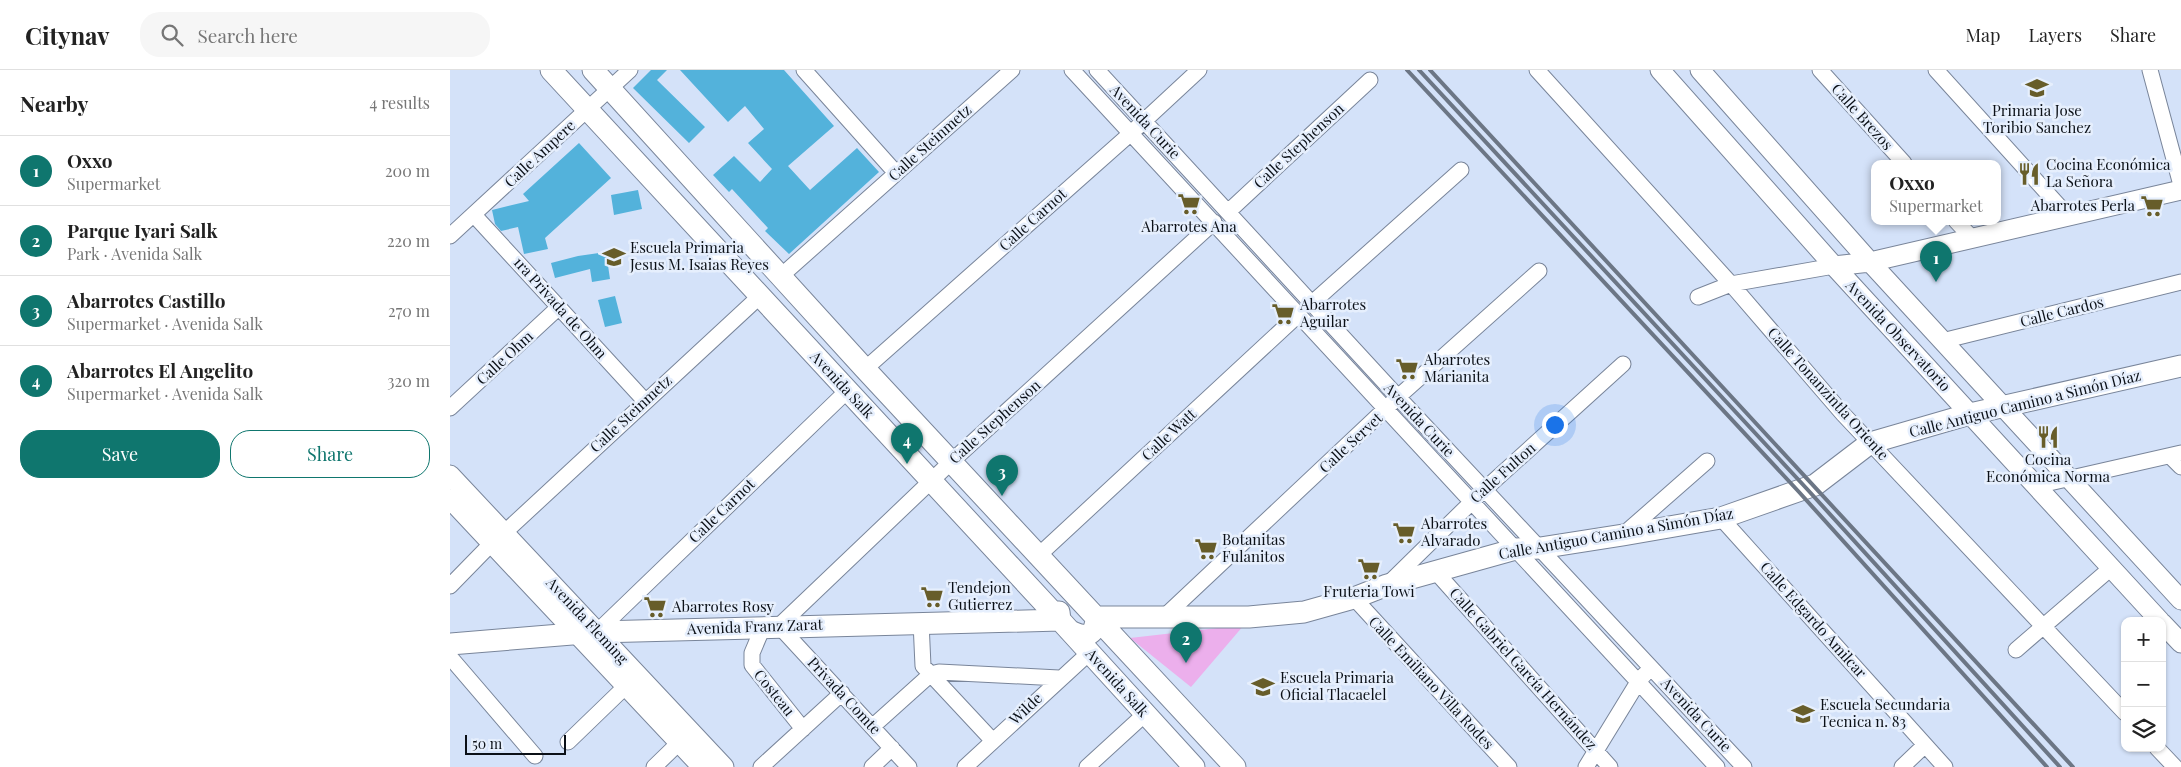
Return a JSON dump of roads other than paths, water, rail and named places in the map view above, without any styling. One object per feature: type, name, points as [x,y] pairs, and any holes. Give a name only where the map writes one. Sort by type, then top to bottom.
[{"type":"main road","name":"Avenida Salk","points":[[551,70],[1194,767]]},
{"type":"main road","name":"Avenida Salk","points":[[593,70],[865,369],[1040,555],[1235,767]]},
{"type":"main road","name":"Calle Antiguo Camino a Simón Díaz","points":[[1387,585],[1516,549],[1540,548],[1721,518],[1815,486],[1870,443],[1970,414],[2004,408],[2181,366]]},
{"type":"main road","points":[[1090,610],[1095,626],[1090,634],[1082,636],[1065,625],[1059,612],[1062,604],[1071,599],[1090,610],[1164,617],[1249,617],[1304,612],[1354,598],[1387,585]]},
{"type":"main road","name":"Avenida Franz Zarat","points":[[450,644],[597,632],[771,626],[921,622],[1065,625]]},
{"type":"street","name":"Calle Ampere","points":[[450,236],[630,70]]},
{"type":"street","name":"Calle Steinmetz","points":[[781,276],[1012,70]]},
{"type":"street","name":"Avenida Curie","points":[[1072,70],[1214,222],[1385,411],[1472,501],[1716,767]]},
{"type":"street","name":"Avenida Curie","points":[[1097,70],[1398,397],[1744,767]]},
{"type":"street","name":"Calle Carnot","points":[[865,369],[1130,134],[1199,70]]},
{"type":"street","name":"Avenida Observatorio","points":[[1660,70],[1834,266],[2156,617]]},
{"type":"street","name":"Avenida Observatorio","points":[[1700,70],[1870,262],[2181,600]]},
{"type":"street","name":"Calle Brezos","points":[[1820,70],[1901,160]]},
{"type":"street","points":[[1936,70],[2068,216]]},
{"type":"street","points":[[2150,70],[2181,185]]},
{"type":"street","name":"Calle Tonanzintla Oriente","points":[[1544,72],[1870,443],[2045,626],[2121,709]]},
{"type":"street","points":[[814,73],[896,173]]},
{"type":"street","name":"Calle Stephenson","points":[[1228,212],[1370,80]]},
{"type":"street","points":[[1312,304],[1461,170]]},
{"type":"street","points":[[1698,297],[1731,284],[1834,266],[1870,262],[2181,190]]},
{"type":"street","name":"1ra Privada de Ohm","points":[[474,215],[645,401]]},
{"type":"street","name":"Calle Stephenson","points":[[771,626],[1214,222]]},
{"type":"street","points":[[1960,225],[1973,239]]},
{"type":"street","name":"Calle Servet","points":[[1164,617],[1398,397],[1539,271]]},
{"type":"street","name":"Calle Cardos","points":[[1942,341],[2181,282]]},
{"type":"street","name":"Calle Steinmetz","points":[[450,586],[498,538],[760,296]]},
{"type":"street","name":"Calle Ohm","points":[[450,408],[560,307]]},
{"type":"street","name":"Calle Watt","points":[[1040,555],[1298,315]]},
{"type":"street","name":"Calle Fulton","points":[[1387,585],[1484,489],[1623,364]]},
{"type":"street","name":"Calle Carnot","points":[[597,632],[847,391]]},
{"type":"street","points":[[2036,486],[2070,480],[2176,454],[2181,467]]},
{"type":"street","points":[[1623,535],[1707,461]]},
{"type":"street","name":"Avenida Fleming","points":[[450,475],[576,635],[626,686],[685,738],[724,767]]},
{"type":"street","name":"Avenida Fleming","points":[[450,499],[498,538],[597,632],[685,738],[702,767]]},
{"type":"street","name":"Calle Edgardo Amilcar","points":[[1721,518],[1946,767]]},
{"type":"street","points":[[2016,650],[2111,568]]},
{"type":"street","name":"Calle Gabriel García Hernández","points":[[1436,572],[1610,767]]},
{"type":"street","name":"Calle Emiliano Villa Rodes","points":[[1354,598],[1509,767]]},
{"type":"street","points":[[921,622],[923,666],[993,741]]},
{"type":"street","name":"Privada Comte","points":[[771,626],[842,693],[909,767]]},
{"type":"street","name":"Costeau","points":[[771,626],[752,653],[752,665],[803,728]]},
{"type":"street","name":"Avenida Observatorio","points":[[2166,628],[2181,644]]},
{"type":"street","name":"Wilde","points":[[965,767],[1059,678],[1089,653]]},
{"type":"street","points":[[450,657],[535,756]]},
{"type":"street","points":[[1586,767],[1638,682],[1651,667]]},
{"type":"street","points":[[872,727],[931,674],[939,672],[1059,678]]},
{"type":"street","points":[[568,742],[626,686]]},
{"type":"street","points":[[761,767],[842,693]]},
{"type":"street","points":[[1087,767],[1145,714]]},
{"type":"street","points":[[654,767],[685,738]]},
{"type":"street","points":[[1902,767],[1925,745]]},
{"type":"street","points":[[872,767],[892,748]]},
{"type":"street","points":[[2161,752],[2175,767]]},
{"type":"railway","points":[[1407,70],[1799,492],[2047,767]]},
{"type":"railway","points":[[1419,70],[1807,489],[2060,767]]},
{"type":"railway","points":[[1430,70],[2073,767]]},
{"type":"place","name":"Primaria Jose Toribio Sanchez","points":[[2037,88]]},
{"type":"place","name":"Cocina Económica La Señora","points":[[2029,174]]},
{"type":"place","name":"Abarrotes Ana","points":[[1189,204]]},
{"type":"place","name":"Abarrotes Perla","points":[[2152,206]]},
{"type":"place","name":"Escuela Primaria Jesus M. Isaias Reyes","points":[[614,257]]},
{"type":"place","name":"Oxxo","points":[[1936,282]]},
{"type":"place","name":"Abarrotes Aguilar","points":[[1283,314]]},
{"type":"place","name":"Abarrotes Marianita","points":[[1407,369]]},
{"type":"place","name":"Cocina Económica Norma","points":[[2048,437]]},
{"type":"place","name":"Abarrotes El Angelito","points":[[907,464]]},
{"type":"place","name":"Abarrotes Castillo","points":[[1002,496]]},
{"type":"place","name":"Abarrotes Alvarado","points":[[1404,533]]},
{"type":"place","name":"Botanitas Fulanitos","points":[[1206,549]]},
{"type":"place","name":"Fruteria Towi","points":[[1369,569]]},
{"type":"place","name":"Tendejon Gutierrez","points":[[932,597]]},
{"type":"place","name":"Abarrotes Rosy","points":[[655,607]]},
{"type":"place","name":"Parque Iyari Salk","points":[[1186,663]]},
{"type":"place","name":"Escuela Primaria Oficial Tlacaelel","points":[[1263,687]]},
{"type":"place","name":"Escuela Secundaria Tecnica n. 83","points":[[1803,714]]}]
